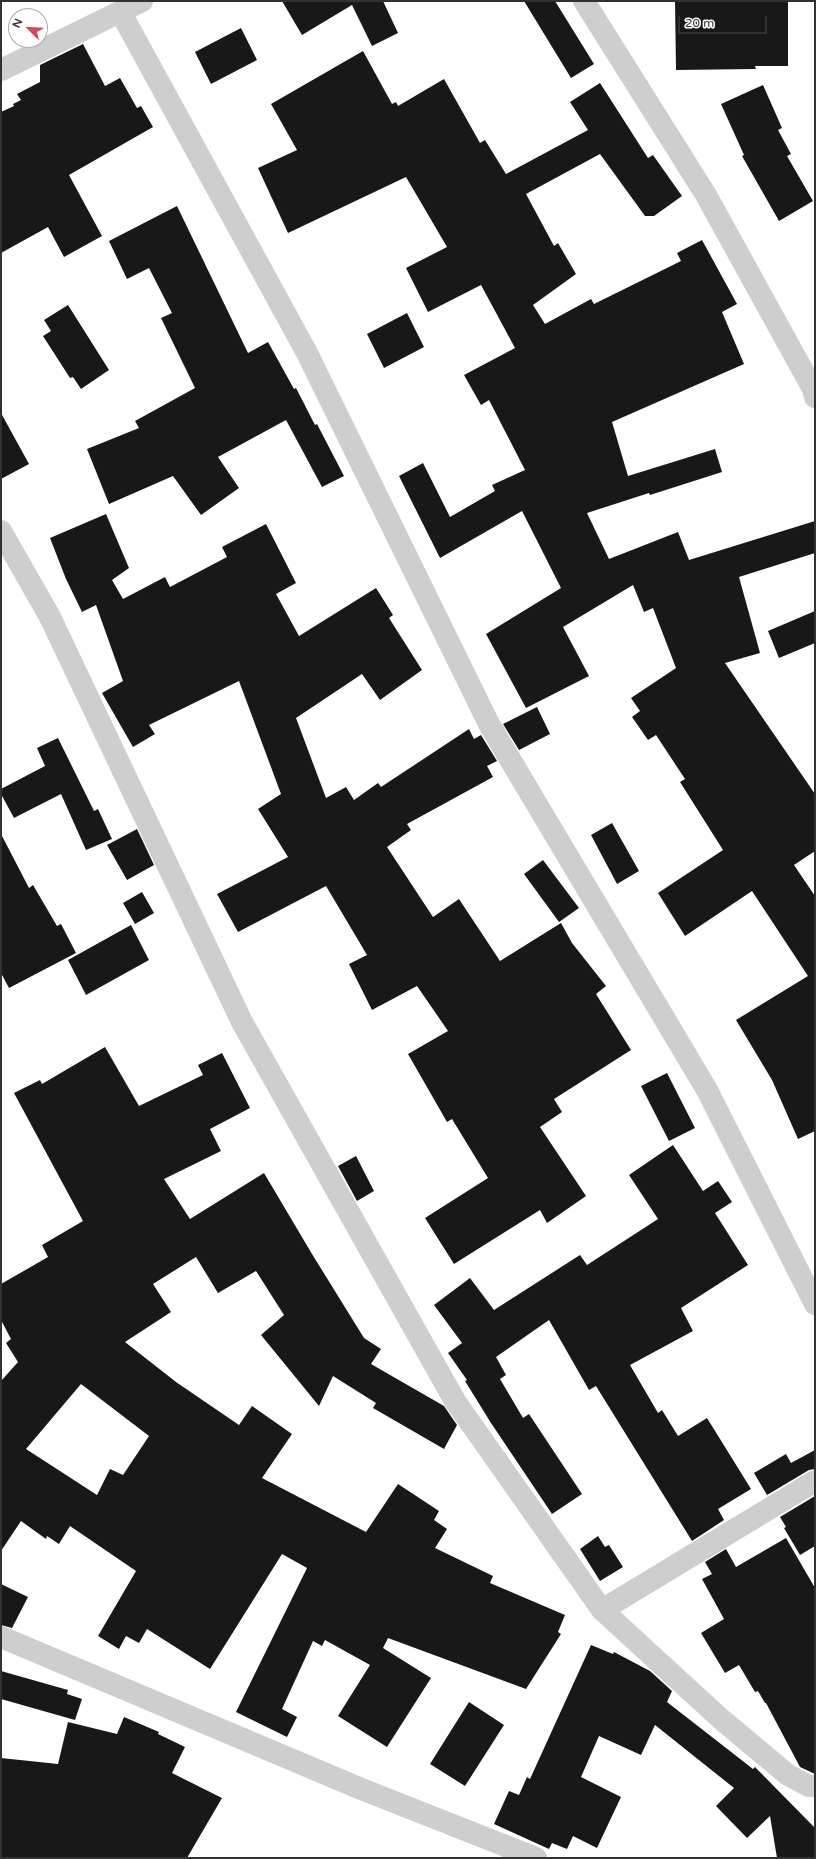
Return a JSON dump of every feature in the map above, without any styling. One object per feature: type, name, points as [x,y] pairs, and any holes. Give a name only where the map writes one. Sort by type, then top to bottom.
[{"type":"street","points":[[1,70],[121,13],[142,1]]},
{"type":"street","points":[[584,1],[706,195],[813,389],[815,397]]},
{"type":"street","points":[[121,13],[307,353],[489,724],[707,1090],[815,1304]]},
{"type":"street","points":[[1,532],[50,617],[242,1022],[455,1401],[602,1610],[720,1719],[782,1770],[809,1786],[815,1786]]},
{"type":"street","points":[[602,1610],[815,1480]]},
{"type":"street","points":[[1,1637],[359,1788],[536,1858]]},
{"type":"building","points":[[282,1],[383,1],[398,33],[372,46],[352,5],[302,35]]},
{"type":"building","points":[[524,1],[555,1],[594,64],[571,78]]},
{"type":"building","points":[[675,1],[788,1],[788,66],[755,66],[756,69],[676,70]]},
{"type":"building","points":[[241,28],[257,60],[211,84],[195,52]]},
{"type":"building","points":[[83,44],[105,86],[120,78],[137,108],[141,106],[153,127],[69,175],[102,236],[64,257],[48,227],[1,253],[1,112],[14,106],[13,104],[21,100],[17,94],[40,82],[40,65]]},
{"type":"building","points":[[363,51],[392,104],[396,102],[398,106],[444,79],[480,143],[485,140],[506,174],[588,130],[570,102],[600,83],[648,158],[653,155],[682,196],[654,216],[645,216],[600,154],[526,194],[554,246],[558,243],[576,274],[533,305],[545,324],[591,299],[594,304],[681,261],[677,253],[702,240],[737,304],[722,312],[744,364],[612,422],[628,476],[715,449],[722,472],[587,513],[609,559],[678,532],[689,560],[815,521],[815,553],[739,577],[760,653],[725,663],[815,794],[815,851],[794,865],[815,896],[815,1131],[798,1139],[772,1080],[736,1020],[808,976],[752,891],[685,936],[658,893],[723,850],[680,782],[685,779],[656,735],[648,740],[632,717],[640,711],[631,698],[676,668],[653,608],[644,612],[633,585],[563,627],[589,676],[526,708],[486,634],[561,588],[522,511],[440,558],[399,476],[423,463],[450,517],[495,491],[492,485],[525,470],[489,400],[481,405],[464,375],[515,348],[481,285],[428,312],[406,268],[447,247],[406,177],[288,233],[258,168],[297,150],[271,104]]},
{"type":"building","points":[[763,85],[782,128],[778,130],[791,154],[787,156],[813,201],[779,221],[742,156],[744,155],[721,104]]},
{"type":"building","points":[[177,206],[248,353],[268,342],[294,389],[296,388],[315,425],[317,424],[344,476],[322,487],[286,420],[218,457],[239,488],[201,515],[173,476],[109,504],[87,449],[139,428],[135,421],[195,388],[161,318],[172,313],[149,268],[127,279],[109,241]]},
{"type":"building","points":[[68,305],[109,370],[81,389],[73,377],[70,378],[43,336],[51,331],[44,320]]},
{"type":"building","points":[[407,313],[424,347],[384,368],[367,334]]},
{"type":"building","points":[[1,413],[29,464],[1,479]]},
{"type":"building","points":[[106,514],[129,568],[112,580],[123,599],[165,577],[170,587],[227,557],[222,547],[266,524],[296,583],[276,594],[299,636],[376,588],[393,615],[389,618],[422,670],[380,700],[362,674],[296,718],[326,798],[346,787],[354,800],[378,783],[381,787],[469,729],[474,739],[481,735],[497,761],[487,766],[493,777],[407,824],[411,830],[387,847],[433,917],[459,899],[500,961],[561,923],[572,943],[606,986],[596,994],[631,1050],[554,1099],[562,1112],[540,1127],[586,1196],[547,1223],[540,1210],[454,1264],[425,1218],[488,1178],[452,1119],[447,1122],[408,1054],[448,1031],[417,986],[372,1010],[349,964],[367,955],[326,886],[238,932],[217,894],[288,857],[258,809],[281,794],[239,681],[149,725],[155,734],[133,747],[102,693],[123,681],[96,605],[82,612],[66,579],[50,538]]},
{"type":"building","points":[[815,611],[815,643],[779,658],[768,631]]},
{"type":"building","points":[[537,707],[550,734],[519,750],[503,724]]},
{"type":"building","points":[[58,738],[94,811],[98,809],[112,839],[86,850],[61,794],[14,818],[1,794],[1,789],[45,766],[37,748]]},
{"type":"building","points":[[612,823],[639,871],[617,884],[591,835]]},
{"type":"building","points":[[137,829],[154,865],[127,880],[107,845]]},
{"type":"building","points":[[1,834],[29,888],[33,885],[57,926],[61,924],[76,953],[9,988],[1,973]]},
{"type":"building","points":[[543,860],[579,908],[559,922],[524,874]]},
{"type":"building","points":[[142,892],[154,913],[135,924],[123,903]]},
{"type":"building","points":[[131,925],[149,960],[86,995],[68,960]]},
{"type":"building","points":[[105,1047],[139,1106],[203,1075],[198,1065],[222,1053],[250,1108],[210,1129],[221,1151],[164,1179],[190,1219],[264,1173],[364,1338],[381,1349],[371,1364],[444,1406],[457,1425],[444,1449],[373,1408],[376,1403],[333,1376],[319,1406],[261,1335],[284,1315],[256,1271],[218,1293],[196,1257],[153,1284],[171,1312],[125,1342],[176,1382],[239,1425],[252,1406],[292,1434],[262,1478],[366,1532],[398,1484],[439,1511],[434,1520],[447,1529],[435,1548],[493,1576],[490,1583],[565,1615],[558,1632],[561,1634],[526,1689],[388,1638],[383,1648],[431,1678],[387,1747],[338,1716],[370,1665],[325,1640],[322,1646],[313,1641],[282,1709],[297,1717],[287,1737],[236,1712],[307,1568],[282,1554],[210,1669],[147,1629],[139,1643],[126,1636],[119,1649],[98,1636],[136,1571],[70,1526],[59,1544],[47,1536],[46,1539],[21,1521],[1,1551],[1,1381],[18,1362],[6,1343],[11,1339],[1,1320],[1,1284],[48,1257],[42,1245],[83,1221],[14,1093],[40,1080],[42,1084]],"holes":[[[81,1384],[149,1436],[123,1475],[110,1469],[97,1495],[26,1449]]]},
{"type":"building","points":[[667,1073],[695,1128],[669,1141],[641,1086]]},
{"type":"building","points":[[673,1145],[703,1191],[718,1181],[732,1202],[715,1213],[748,1265],[681,1308],[693,1331],[630,1365],[658,1413],[662,1410],[678,1436],[707,1418],[751,1489],[718,1509],[724,1520],[692,1541],[596,1386],[589,1390],[549,1320],[496,1357],[506,1375],[500,1379],[523,1418],[529,1414],[582,1494],[552,1514],[491,1423],[465,1381],[467,1380],[448,1353],[462,1343],[434,1305],[470,1278],[494,1310],[580,1255],[587,1265],[658,1219],[629,1175]]},
{"type":"building","points":[[356,1156],[374,1191],[357,1201],[338,1166]]},
{"type":"building","points":[[815,1450],[815,1469],[809,1470],[767,1495],[754,1473],[786,1454],[791,1463]]},
{"type":"building","points":[[815,1496],[815,1546],[800,1555],[784,1528],[786,1527],[780,1517]]},
{"type":"building","points":[[598,1536],[605,1547],[609,1545],[623,1567],[600,1581],[580,1549]]},
{"type":"building","points":[[786,1538],[815,1588],[815,1774],[800,1767],[766,1703],[758,1691],[755,1692],[739,1665],[725,1673],[701,1633],[724,1619],[702,1579],[712,1574],[705,1562],[726,1549],[736,1567]]},
{"type":"building","points":[[1,1584],[28,1597],[12,1628],[1,1625]]},
{"type":"building","points":[[591,1645],[613,1654],[614,1652],[650,1671],[672,1691],[667,1702],[753,1769],[755,1767],[815,1828],[815,1858],[777,1858],[770,1816],[747,1838],[716,1806],[734,1788],[655,1725],[641,1755],[599,1736],[581,1777],[621,1797],[597,1848],[573,1836],[567,1849],[552,1843],[549,1849],[494,1824],[509,1791],[519,1795],[527,1777],[530,1779]]},
{"type":"building","points":[[1,1671],[68,1690],[67,1694],[82,1699],[75,1720],[1,1699]]},
{"type":"building","points":[[469,1702],[504,1725],[465,1786],[430,1764]]},
{"type":"building","points":[[124,1717],[159,1732],[158,1734],[185,1747],[172,1773],[222,1798],[187,1858],[1,1858],[1,1758],[58,1764],[68,1722],[117,1734]]}]
